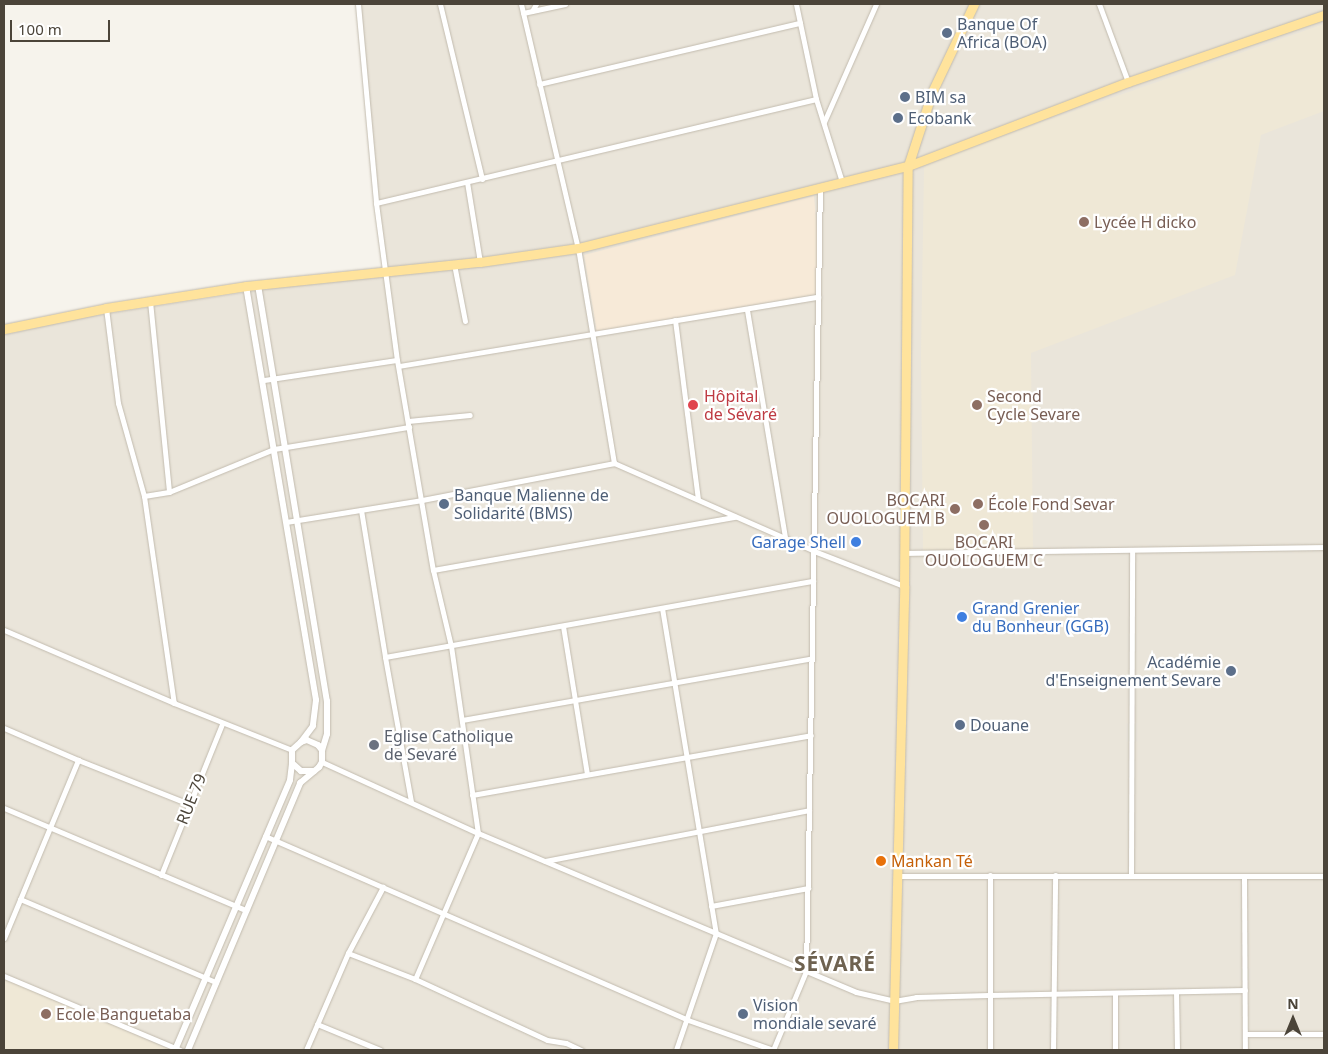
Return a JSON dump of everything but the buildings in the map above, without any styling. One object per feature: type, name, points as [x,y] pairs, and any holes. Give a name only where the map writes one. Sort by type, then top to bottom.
[{"type":"main road","points":[[893,1050],[904,586],[908,166],[932,92],[974,4]]},
{"type":"main road","points":[[4,329],[106,308],[246,286],[480,262],[578,248],[908,166],[1128,82],[1324,15]]},
{"type":"street","points":[[358,4],[384,271],[433,570],[450,646],[478,833],[415,979]]},
{"type":"street","points":[[440,4],[482,179]]},
{"type":"street","points":[[521,4],[578,248],[614,463]]},
{"type":"street","points":[[532,11],[536,4]]},
{"type":"street","points":[[523,13],[566,4]]},
{"type":"street","points":[[796,4],[816,99],[842,182]]},
{"type":"street","points":[[823,122],[876,4]]},
{"type":"street","points":[[1099,4],[1128,82]]},
{"type":"street","points":[[539,84],[800,23]]},
{"type":"street","points":[[376,203],[816,99]]},
{"type":"street","points":[[467,182],[480,262]]},
{"type":"street","points":[[265,836],[688,1020],[773,1050],[806,971],[820,188]]},
{"type":"street","points":[[454,264],[465,321]]},
{"type":"street","points":[[188,1050],[274,840],[300,783],[322,762],[322,750],[326,734],[327,701],[272,379],[258,285]]},
{"type":"street","points":[[4,976],[177,1050],[235,906],[290,780],[292,750],[301,742],[313,726],[316,700],[264,380],[246,286]]},
{"type":"street","points":[[264,380],[398,363],[592,334],[818,297]]},
{"type":"street","points":[[150,301],[169,492]]},
{"type":"street","points":[[106,308],[118,403],[144,496],[174,703]]},
{"type":"street","points":[[747,310],[785,537]]},
{"type":"street","points":[[675,320],[698,499]]},
{"type":"street","points":[[144,496],[169,492],[274,449],[409,424],[470,415]]},
{"type":"street","points":[[286,522],[422,500],[614,463],[785,537],[814,552],[904,586]]},
{"type":"street","points":[[361,510],[411,802]]},
{"type":"street","points":[[433,570],[737,516]]},
{"type":"street","points":[[903,553],[1324,547]]},
{"type":"street","points":[[1131,876],[1132,551]]},
{"type":"street","points":[[385,657],[813,581]]},
{"type":"street","points":[[662,608],[716,933],[688,1020],[676,1050]]},
{"type":"street","points":[[563,626],[586,774]]},
{"type":"street","points":[[4,630],[222,724],[292,750]]},
{"type":"street","points":[[462,720],[574,698],[812,658]]},
{"type":"street","name":"RUE 79","points":[[161,875],[222,724]]},
{"type":"street","points":[[4,728],[189,804]]},
{"type":"street","points":[[472,795],[811,735]]},
{"type":"street","points":[[301,742],[313,741],[322,750]]},
{"type":"street","points":[[4,938],[78,760]]},
{"type":"street","points":[[322,762],[478,833],[856,992],[894,1001],[916,997],[1245,990]]},
{"type":"street","points":[[292,763],[301,771],[314,771]]},
{"type":"street","points":[[4,808],[246,910]]},
{"type":"street","points":[[544,861],[809,810]]},
{"type":"street","points":[[896,876],[1324,876]]},
{"type":"street","points":[[990,876],[990,1050]]},
{"type":"street","points":[[1053,1050],[1055,876]]},
{"type":"street","points":[[1244,877],[1245,1050]]},
{"type":"street","points":[[306,1050],[348,953],[383,887]]},
{"type":"street","points":[[711,906],[808,888]]},
{"type":"street","points":[[20,899],[216,982]]},
{"type":"street","points":[[348,953],[415,979],[547,1040],[566,1043],[580,1050]]},
{"type":"street","points":[[1176,992],[1177,1050]]},
{"type":"street","points":[[1114,993],[1115,1050]]},
{"type":"street","points":[[317,1024],[380,1050]]},
{"type":"street","points":[[1245,1034],[1324,1034]]},
{"type":"shaded area","points":[[358,4],[1324,4],[1324,1050],[4,1050],[4,335],[80,318],[384,271]]},
{"type":"shaded area","name":"Lycée H dicko","points":[[1324,24],[1324,111],[1261,135],[1235,275],[1031,353],[1033,551],[923,552],[921,354],[924,168],[936,159]]},
{"type":"shaded area","points":[[814,196],[817,232],[818,294],[597,333],[584,255]]},
{"type":"shaded area","name":"Ecole Banguetaba","points":[[4,978],[171,1050],[4,1050]]},
{"type":"place","name":"Banque Of Africa (BOA)","points":[[947,33]]},
{"type":"place","name":"BIM sa","points":[[905,97]]},
{"type":"place","name":"Ecobank","points":[[898,118]]},
{"type":"place","name":"Lycée H dicko","points":[[1084,222]]},
{"type":"place","name":"Hôpital de Sévaré","points":[[693,405]]},
{"type":"place","name":"Second Cycle Sevare","points":[[977,405]]},
{"type":"place","name":"Banque Malienne de Solidarité (BMS)","points":[[444,504]]},
{"type":"place","name":"École Fond Sevar","points":[[978,504]]},
{"type":"place","name":"BOCARI OUOLOGUEM B","points":[[955,509]]},
{"type":"place","name":"BOCARI OUOLOGUEM C","points":[[984,525]]},
{"type":"place","name":"Garage Shell","points":[[856,542]]},
{"type":"place","name":"Grand Grenier du Bonheur (GGB)","points":[[962,617]]},
{"type":"place","name":"Académie d'Enseignement Sevare","points":[[1231,671]]},
{"type":"place","name":"Douane","points":[[960,725]]},
{"type":"place","name":"Eglise Catholique de Sevaré","points":[[374,745]]},
{"type":"place","name":"Mankan Té","points":[[881,861]]},
{"type":"place","name":"Ecole Banguetaba","points":[[46,1014]]},
{"type":"place","name":"Vision mondiale sevaré","points":[[743,1014]]},
{"type":"district","name":"SÉVARÉ","points":[[835,963]]}]
